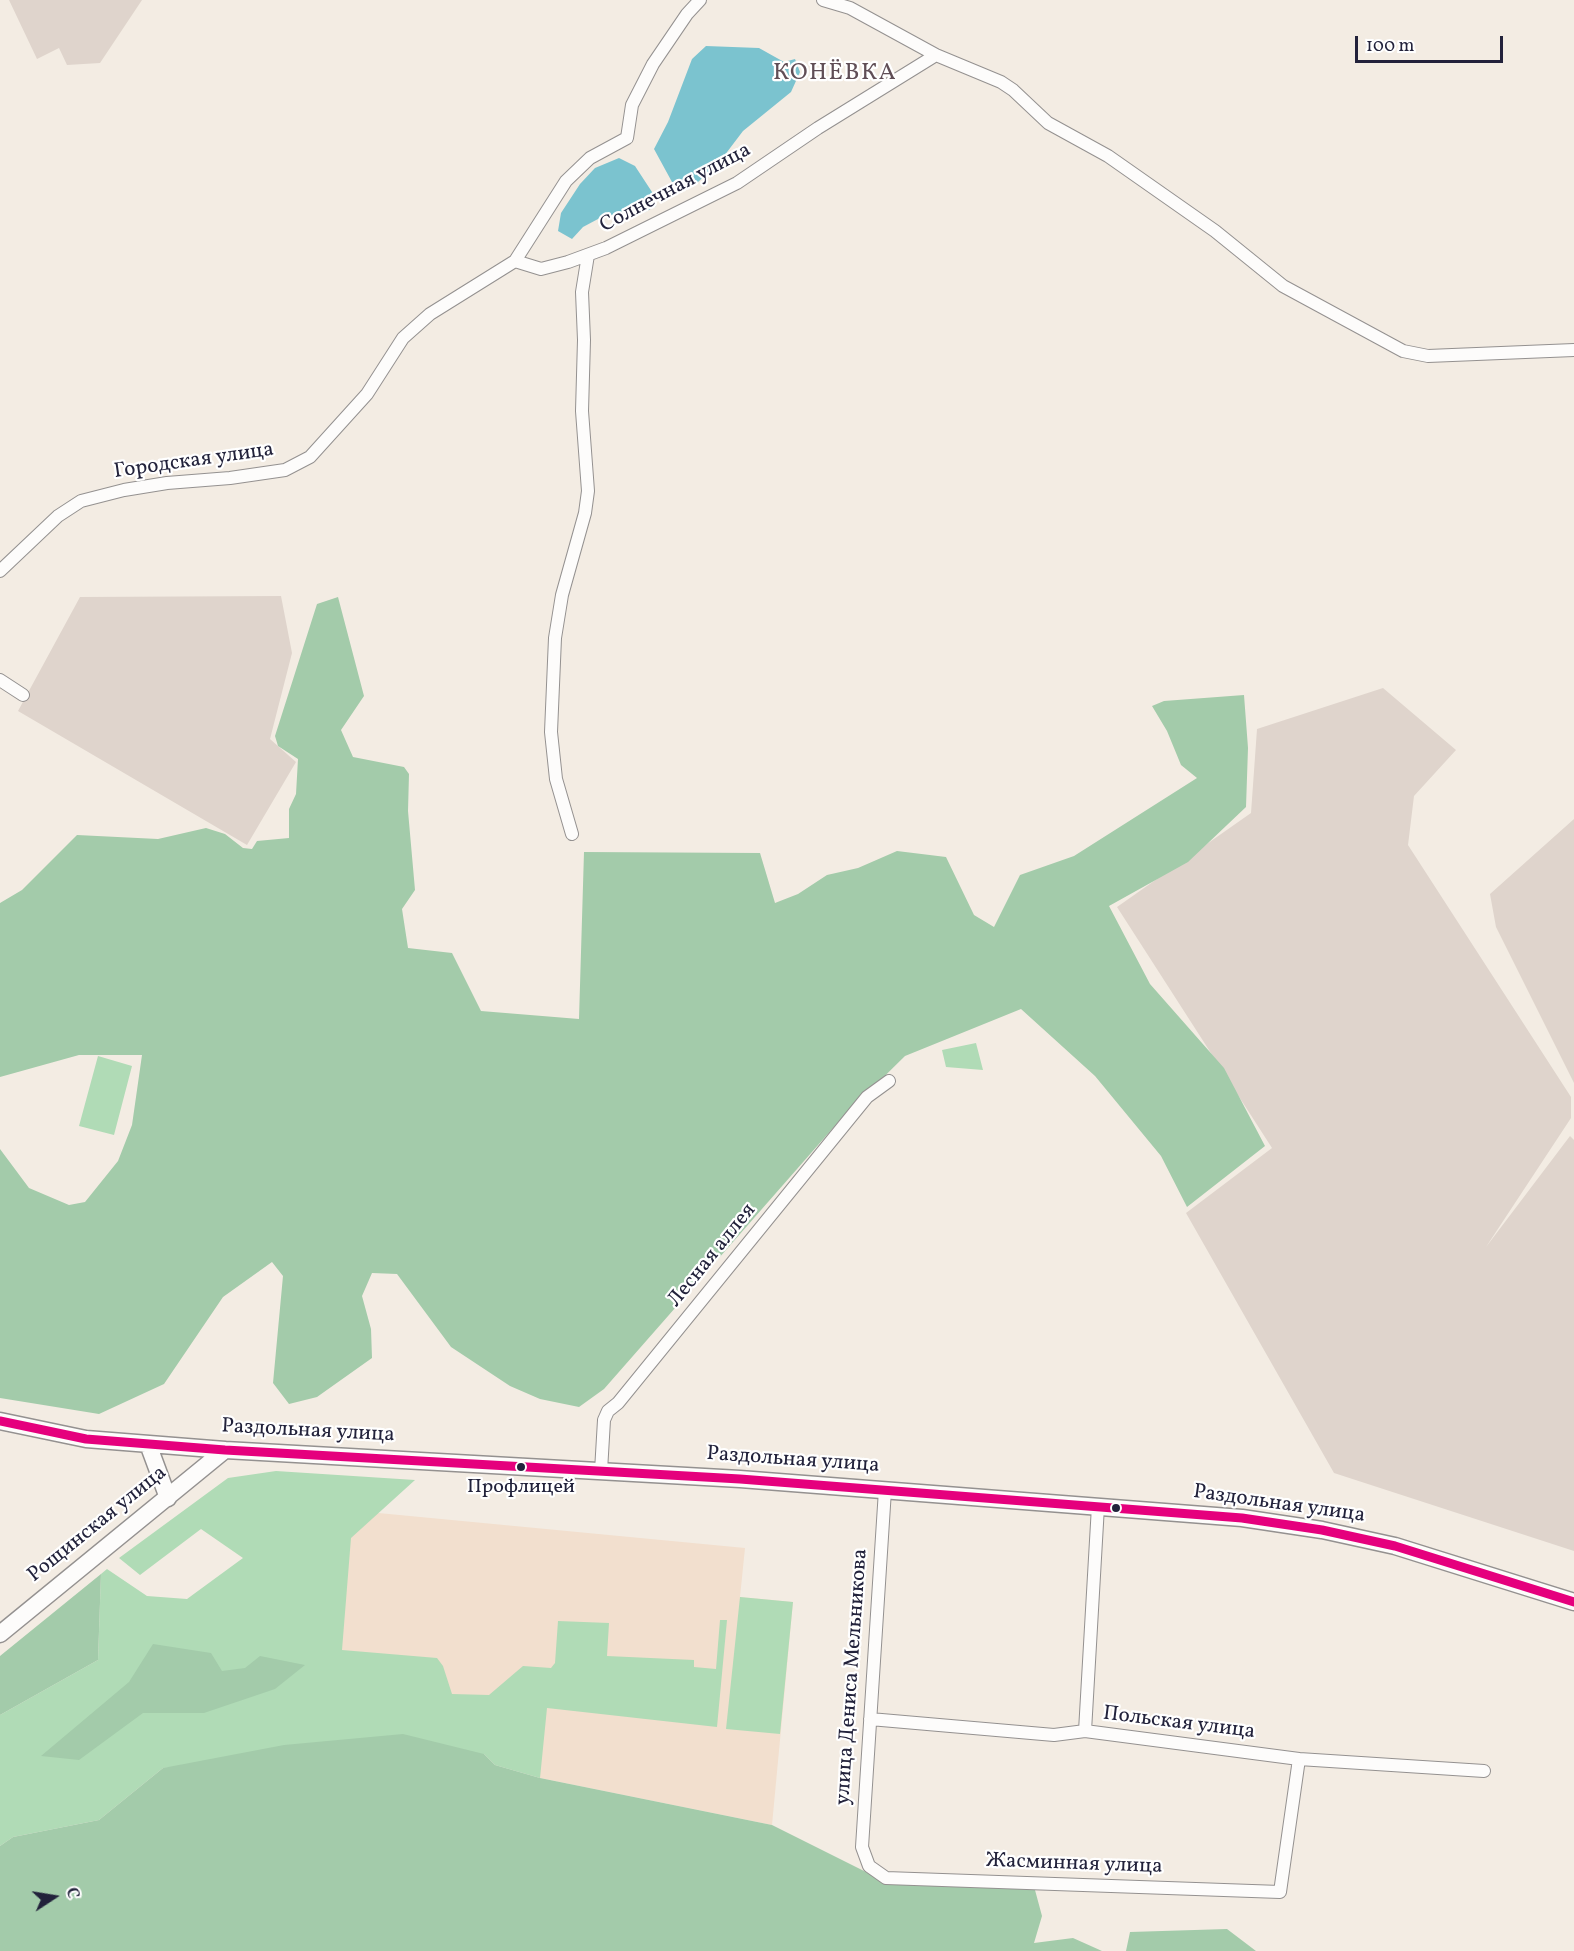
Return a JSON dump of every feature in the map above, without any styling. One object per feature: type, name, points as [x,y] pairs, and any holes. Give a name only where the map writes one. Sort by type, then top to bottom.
[{"type":"main road","name":"Раздольная улица","points":[[0,1421],[86,1439],[148,1444],[885,1490],[1242,1518],[1322,1530],[1428,1555],[1574,1602]]},
{"type":"main road","points":[[148,1444],[168,1498]]},
{"type":"main road","name":"Рощинская улица","points":[[0,1634],[225,1450]]},
{"type":"street","points":[[515,261],[566,181],[590,158],[627,138],[632,105],[653,64],[687,14],[700,0]]},
{"type":"street","points":[[823,0],[850,8],[936,56],[1007,86],[1048,123],[1108,156],[1215,231],[1284,286],[1403,351],[1428,356],[1574,350]]},
{"type":"street","name":"Солнечная улица","points":[[515,261],[541,269],[588,255],[737,183],[818,128],[936,56]]},
{"type":"street","points":[[572,834],[556,779],[551,732],[552,692],[555,638],[562,595],[585,513],[588,467],[582,411],[584,340],[582,292],[588,255]]},
{"type":"street","name":"Городская улица","points":[[0,571],[58,516],[81,501],[156,484],[285,470],[310,457],[367,394],[403,338],[429,314],[515,261]]},
{"type":"street","points":[[0,680],[23,695]]},
{"type":"street","name":"Лесная аллея","points":[[601,1471],[604,1420],[608,1411],[618,1403],[867,1097],[889,1081]]},
{"type":"street","name":"улица Дениса Мельникова","points":[[869,1866],[862,1847],[885,1490]]},
{"type":"street","points":[[1084,1731],[1098,1506]]},
{"type":"street","name":"Польская улица","points":[[870,1719],[1054,1735],[1084,1731],[1299,1759],[1484,1771]]},
{"type":"street","name":"Жасминная улица","points":[[869,1866],[886,1878],[1280,1892],[1299,1759]]},
{"type":"shaded area","points":[[9,0],[142,0],[100,63],[67,65],[59,48],[37,59]]},
{"type":"shaded area","points":[[281,596],[292,653],[270,739],[296,762],[247,845],[18,711],[80,597]]},
{"type":"shaded area","points":[[1383,688],[1456,750],[1414,796],[1408,845],[1571,1097],[1571,1118],[1486,1247],[1570,1136],[1574,1140],[1574,1551],[1334,1473],[1186,1213],[1272,1148],[1117,907],[1251,813],[1257,729]]},
{"type":"shaded area","points":[[1574,819],[1574,1083],[1496,927],[1490,894]]},
{"type":"shaded area","points":[[347,1510],[745,1548],[740,1597],[793,1602],[772,1825],[540,1778],[333,1655]]},
{"type":"green space","points":[[338,597],[364,696],[341,730],[353,757],[404,767],[409,774],[408,811],[415,890],[402,909],[408,948],[452,953],[481,1011],[579,1019],[584,852],[760,853],[775,903],[798,894],[827,875],[858,868],[897,851],[946,857],[974,915],[994,927],[1020,875],[1074,856],[1197,778],[1181,765],[1167,731],[1152,706],[1164,701],[1244,695],[1248,748],[1246,807],[1188,862],[1109,906],[1150,984],[1224,1068],[1265,1146],[1187,1207],[1161,1156],[1095,1076],[1021,1009],[905,1056],[840,1120],[604,1389],[579,1407],[540,1399],[510,1386],[451,1347],[397,1274],[372,1273],[362,1296],[371,1329],[372,1358],[317,1397],[289,1404],[273,1383],[283,1276],[272,1262],[223,1297],[164,1384],[99,1414],[0,1398],[0,1149],[29,1188],[69,1205],[85,1202],[118,1161],[132,1125],[142,1055],[79,1055],[0,1077],[0,903],[22,890],[77,835],[158,839],[206,828],[225,834],[243,848],[252,849],[257,841],[289,838],[289,809],[296,794],[298,759],[278,746],[275,736],[317,604]]},
{"type":"green space","points":[[976,1043],[983,1070],[946,1067],[942,1050]]},
{"type":"green space","points":[[98,1056],[132,1066],[114,1135],[79,1126]]},
{"type":"green space","points":[[276,1471],[415,1480],[351,1538],[342,1650],[437,1658],[443,1666],[452,1694],[489,1695],[523,1666],[551,1668],[555,1663],[558,1621],[609,1623],[607,1656],[694,1660],[694,1667],[716,1669],[720,1620],[727,1620],[717,1727],[547,1708],[540,1778],[495,1765],[484,1754],[163,1768],[99,1820],[13,1837],[0,1846],[0,1715],[98,1660],[101,1574],[107,1569],[147,1596],[187,1599],[243,1558],[201,1529],[140,1575],[119,1558],[228,1478]]},
{"type":"green space","points":[[101,1574],[98,1660],[0,1715],[0,1656]]},
{"type":"green space","points":[[740,1597],[793,1602],[780,1734],[726,1729]]},
{"type":"green space","points":[[153,1644],[211,1653],[222,1671],[245,1668],[260,1656],[305,1665],[275,1689],[204,1713],[143,1713],[79,1760],[41,1756],[129,1682]]},
{"type":"green space","points":[[403,1734],[484,1754],[495,1765],[540,1778],[772,1825],[884,1881],[1035,1890],[1042,1916],[1034,1943],[1073,1938],[1102,1951],[0,1951],[0,1846],[13,1837],[99,1820],[163,1768],[284,1745]]},
{"type":"green space","points":[[1227,1929],[1256,1951],[1126,1951],[1130,1932]]},
{"type":"water","points":[[706,46],[759,48],[784,62],[795,59],[800,72],[791,92],[743,131],[721,160],[697,183],[672,182],[654,149],[668,122],[692,59]]},
{"type":"water","points":[[619,158],[635,166],[652,192],[656,206],[645,212],[627,211],[598,219],[583,227],[572,239],[558,231],[561,213],[580,184],[595,168]]},
{"type":"transit line","points":[[0,1421],[86,1439],[225,1450],[740,1479],[1242,1518],[1322,1530],[1395,1546],[1574,1602]]},
{"type":"place","name":"Профлицей","points":[[521,1467]]},
{"type":"district","name":"КОНЁВКА","points":[[835,75]]}]
